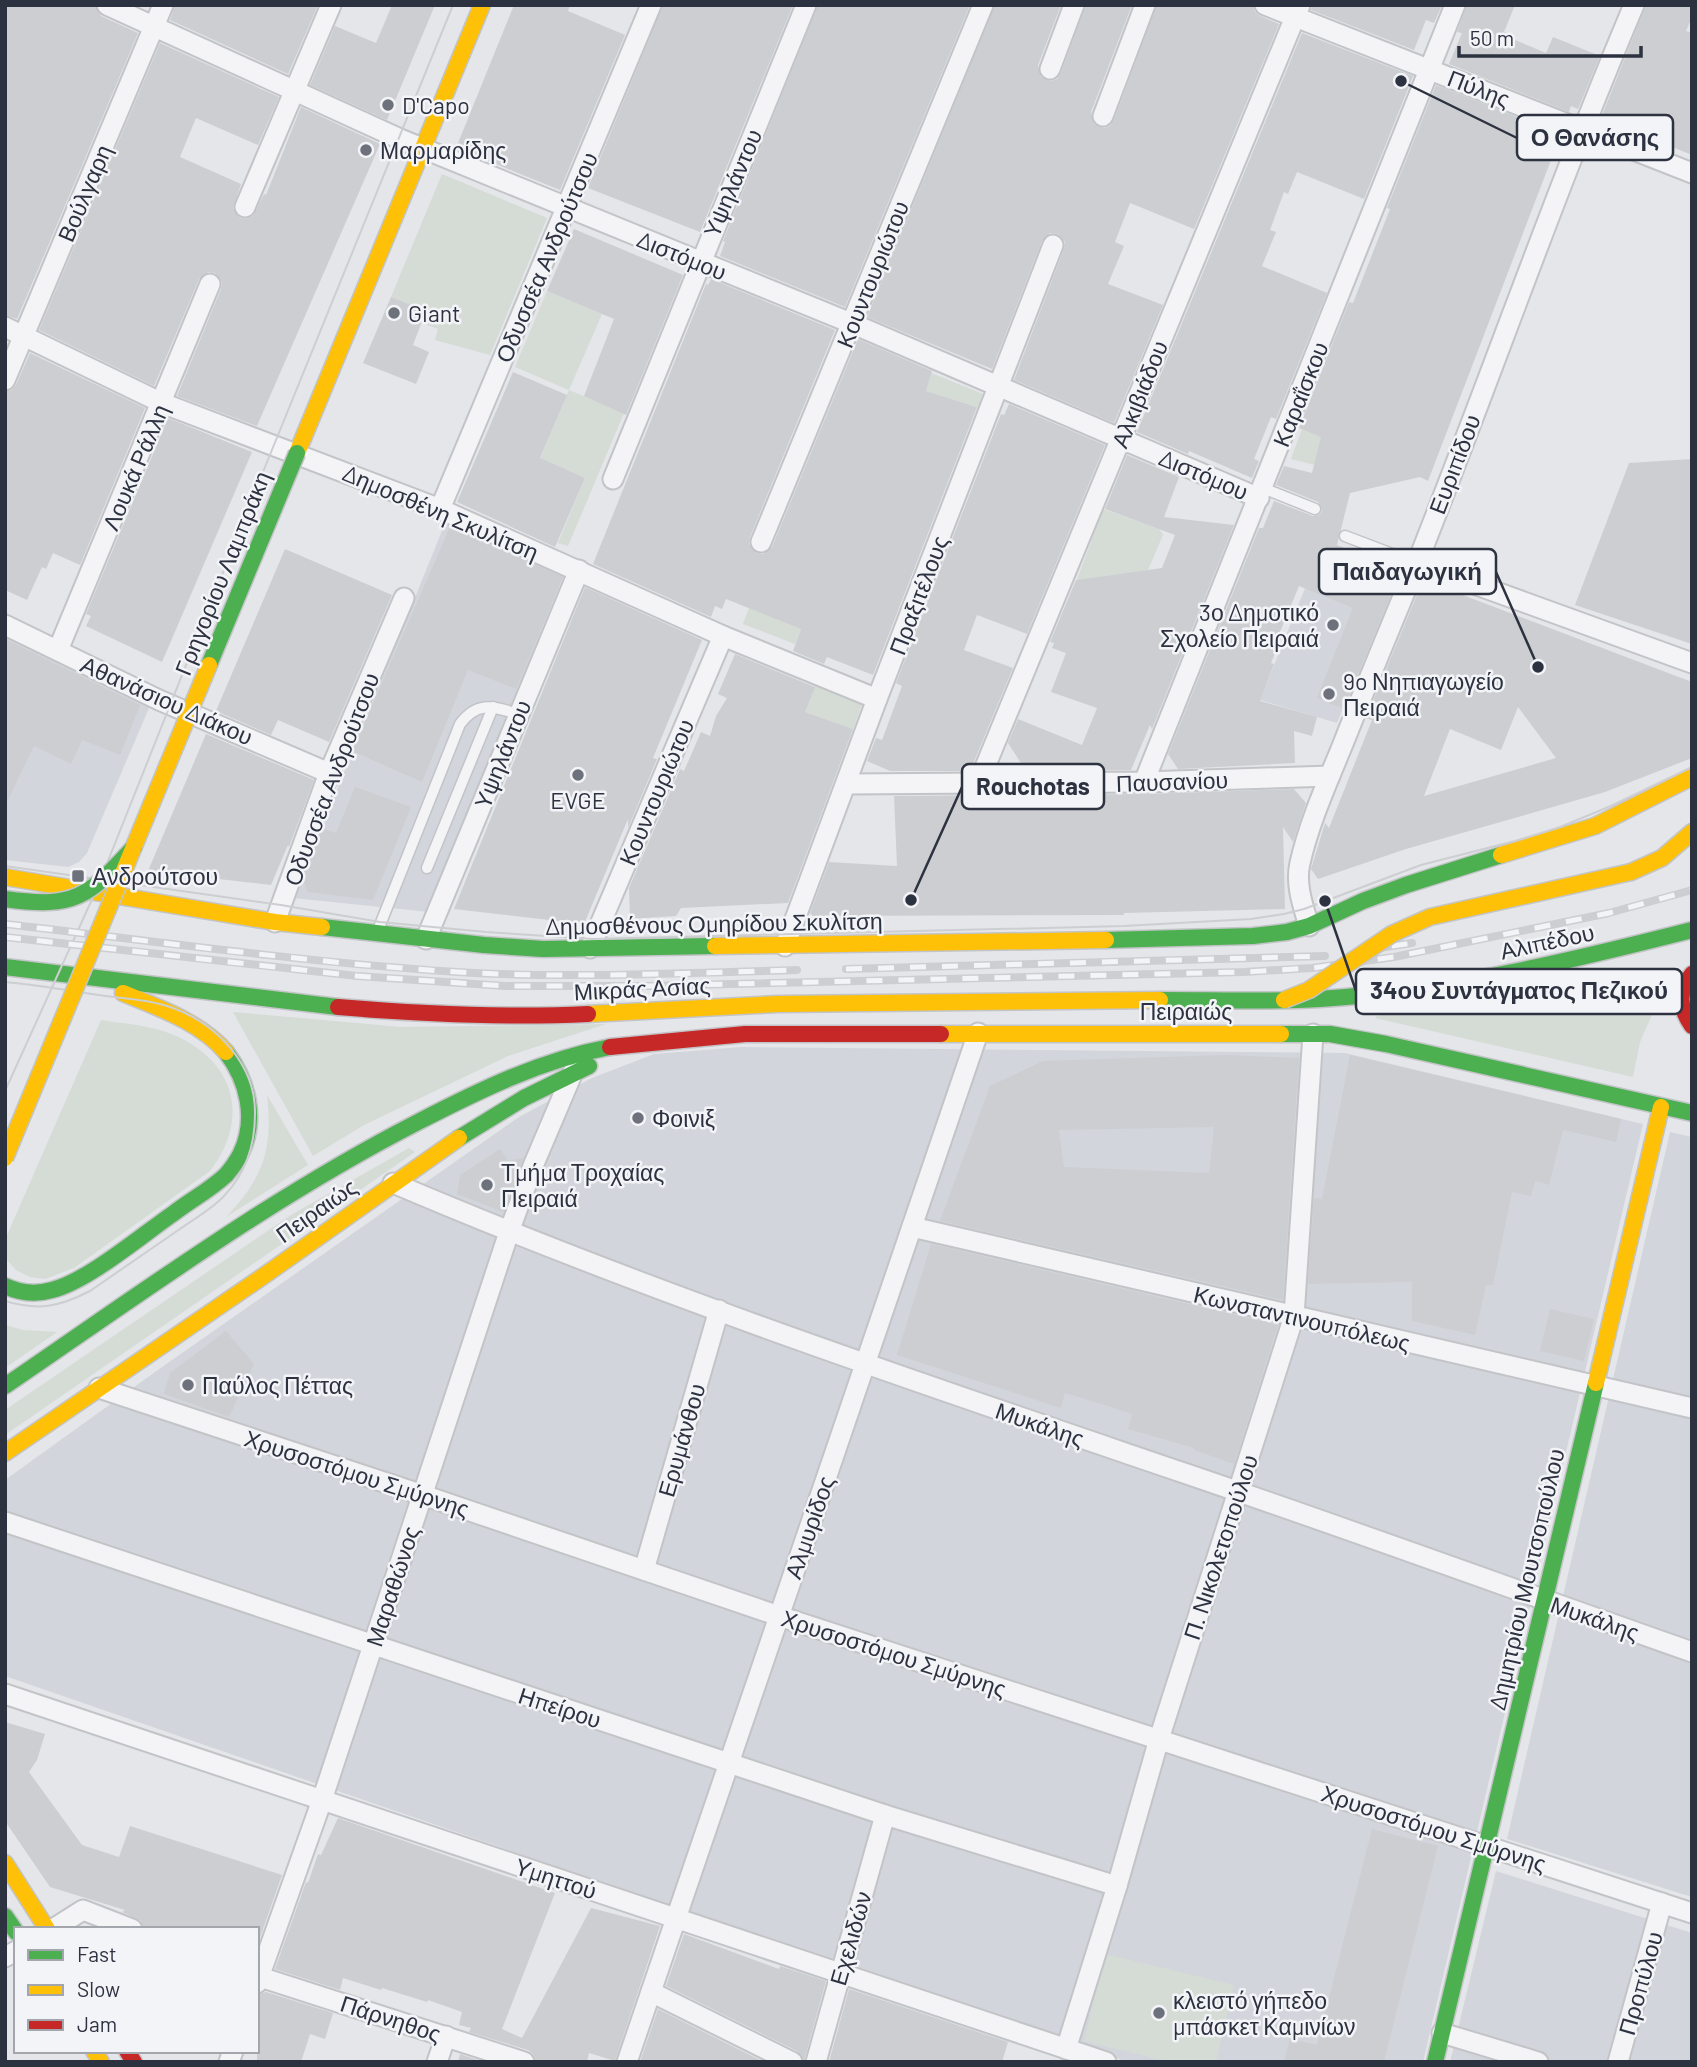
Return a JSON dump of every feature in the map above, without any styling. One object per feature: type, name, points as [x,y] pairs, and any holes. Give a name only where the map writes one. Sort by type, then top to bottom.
[{"type":"main road","name":"Γρηγορίου Λαμπράκη","points":[[5,1158],[482,5]]},
{"type":"main road","name":"Δημοσθένους Ομηρίδου Σκυλίτση","points":[[5,877],[275,922],[543,949],[1254,936],[1309,926],[1406,885],[1595,826],[1692,777]]},
{"type":"main road","points":[[1284,1000],[1309,990],[1392,934],[1430,917],[1631,872],[1662,858],[1692,832]]},
{"type":"main road","points":[[5,900],[49,905],[83,897],[98,886],[134,847]]},
{"type":"main road","name":"Αλιπέδου","points":[[1284,1000],[1375,994],[1446,985],[1692,930]]},
{"type":"main road","name":"Μικράς Ασίας","points":[[5,967],[336,1007],[474,1016],[543,1016],[778,1004],[1284,1000]]},
{"type":"main road","points":[[1692,974],[1682,986],[1679,1001],[1692,1026]]},
{"type":"main road","points":[[5,1286],[32,1294],[50,1292],[87,1273],[224,1177],[243,1150],[248,1133],[249,1104],[244,1081],[224,1049],[184,1018],[86,978]]},
{"type":"main road","name":"Πειραιώς","points":[[5,1387],[260,1213],[366,1149],[516,1075],[572,1054],[628,1044],[745,1034],[1313,1034],[1386,1044],[1692,1113]]},
{"type":"main road","name":"Πειραιώς","points":[[5,1452],[487,1118],[573,1072],[629,1051],[671,1040]]},
{"type":"main road","name":"Δημητρίου Μουτσοπούλου","points":[[1435,2062],[1661,1107]]},
{"type":"main road","points":[[5,1863],[46,1927]]},
{"type":"street","name":"Διστόμου","points":[[107,5],[422,148],[851,323],[1121,439],[1261,493]]},
{"type":"street","name":"Βούλγαρη","points":[[5,380],[163,5]]},
{"type":"street","points":[[244,206],[331,5]]},
{"type":"street","name":"Οδυσσέα Ανδρούτσου","points":[[440,509],[651,5]]},
{"type":"street","name":"Υψηλάντου","points":[[613,479],[806,5]]},
{"type":"street","name":"Κουντουριώτου","points":[[761,542],[983,5]]},
{"type":"street","points":[[1049,69],[1074,5]]},
{"type":"street","points":[[1103,116],[1145,5]]},
{"type":"street","name":"Πύλης","points":[[1265,5],[1298,11],[1429,69],[1692,173]]},
{"type":"street","name":"Καραΐσκου","points":[[1144,782],[1455,5]]},
{"type":"street","name":"Ευριπίδου","points":[[1309,926],[1302,901],[1299,867],[1330,776],[1416,563],[1581,128],[1634,5]]},
{"type":"street","name":"Αλκιβιάδου","points":[[978,784],[1298,11]]},
{"type":"street","name":"Πραξιτέλους","points":[[785,946],[877,699],[1053,245]]},
{"type":"street","name":"Λουκά Ράλλη","points":[[58,650],[211,284]]},
{"type":"street","name":"Δημοσθένη Σκυλίτση","points":[[5,327],[162,403],[440,509],[723,636],[877,699]]},
{"type":"street","points":[[1416,563],[1692,663]]},
{"type":"street","name":"Υψηλάντου","points":[[426,939],[579,570]]},
{"type":"street","name":"Οδυσσέα Ανδρούτσου","points":[[275,922],[330,773],[404,598]]},
{"type":"street","name":"Αθανάσιου Διάκου","points":[[5,625],[159,700],[330,773]]},
{"type":"street","name":"Κουντουριώτου","points":[[590,948],[723,636]]},
{"type":"street","name":"Παυσανίου","points":[[847,784],[1144,782],[1330,776]]},
{"type":"street","name":"Αλμυρίδος","points":[[627,2062],[978,1033]]},
{"type":"street","name":"Π. Νικολετοπούλου","points":[[1066,2049],[1159,1739],[1294,1316],[1313,1034]]},
{"type":"street","name":"Μαραθώνος","points":[[259,1976],[323,1800],[509,1232],[533,1166],[573,1072]]},
{"type":"street","name":"Μυκάλης","points":[[393,1183],[509,1232],[865,1364],[1237,1491],[1692,1652]]},
{"type":"street","name":"Κωνσταντινουπόλεως","points":[[912,1227],[1692,1408]]},
{"type":"street","name":"Ερυμάνθου","points":[[644,1570],[719,1310]]},
{"type":"street","name":"Χρυσοστόμου Σμύρνης","points":[[99,1388],[779,1616],[1692,1913]]},
{"type":"street","name":"Ηπείρου","points":[[5,1522],[885,1815],[1117,1886]]},
{"type":"street","name":"Υμηττού","points":[[5,1694],[1106,2062]]},
{"type":"street","name":"Εχελιδών","points":[[816,2062],[885,1815]]},
{"type":"street","name":"Προπύλου","points":[[1618,2062],[1662,1903]]},
{"type":"street","points":[[56,1927],[83,1910],[127,1927]]},
{"type":"street","name":"Πάρνηθος","points":[[259,1979],[524,2062]]},
{"type":"street","points":[[651,1992],[792,2062]]},
{"type":"street","points":[[1442,2033],[1538,2062]]},
{"type":"street","points":[[437,2062],[446,2036]]},
{"type":"lane","name":"Διστόμου","points":[[1261,493],[1315,509]]},
{"type":"lane","points":[[1345,536],[1416,563]]},
{"type":"lane","points":[[427,868],[493,707]]},
{"type":"lane","points":[[377,934],[390,895],[460,724],[467,714],[475,709],[493,707],[519,714]]},
{"type":"shaded area","points":[[442,174],[547,218],[490,355],[435,340],[438,329],[422,323],[426,311],[391,297]]},
{"type":"shaded area","points":[[547,291],[602,314],[569,390],[515,367]]},
{"type":"shaded area","points":[[931,373],[983,394],[978,407],[926,391]]},
{"type":"shaded area","points":[[569,390],[624,413],[568,546],[558,543],[585,478],[540,459]]},
{"type":"shaded area","points":[[1302,429],[1348,447],[1327,468],[1291,459]]},
{"type":"shaded area","points":[[1103,509],[1159,529],[1163,535],[1148,570],[1077,580]]},
{"type":"shaded area","points":[[446,521],[566,570],[429,912],[293,898]]},
{"type":"shaded area","name":"3ο Δημοτικό Σχολείο Πειραιά","points":[[1324,541],[1398,570],[1337,723],[1260,700]]},
{"type":"shaded area","points":[[749,608],[801,629],[795,644],[743,624]]},
{"type":"shaded area","points":[[5,623],[155,694],[87,853],[79,862],[68,867],[5,860]]},
{"type":"shaded area","points":[[818,678],[865,696],[853,729],[805,712]]},
{"type":"shaded area","points":[[1593,978],[1611,981],[1653,1005],[1654,1010],[1640,1042],[1633,1077],[1375,1018],[1455,1005]]},
{"type":"shaded area","points":[[233,1012],[401,1027],[606,1024],[508,1056],[364,1125],[313,1156]]},
{"type":"shaded area","points":[[101,1020],[147,1027],[174,1035],[195,1046],[211,1060],[223,1076],[233,1112],[230,1132],[210,1171],[74,1268],[45,1279],[30,1277],[16,1270],[5,1258],[5,1240]]},
{"type":"shaded area","points":[[742,1047],[1345,1053],[1643,1124],[1423,2062],[1128,2062],[5,1676],[5,1480],[519,1117],[592,1078],[654,1054]]},
{"type":"shaded area","points":[[267,1095],[308,1165],[226,1217],[249,1189],[263,1161],[268,1131]]},
{"type":"shaded area","points":[[1670,1132],[1692,1137],[1692,1897],[1507,1839]]},
{"type":"shaded area","points":[[409,1148],[415,1152],[5,1435],[5,1410],[291,1215]]},
{"type":"shaded area","points":[[5,1325],[23,1330],[57,1332],[5,1368]]},
{"type":"shaded area","points":[[1496,1871],[1692,1933],[1692,2062],[1450,2062]]},
{"type":"shaded area","name":"κλειστό γήπεδο μπάσκετ Καμινίων","points":[[1105,1954],[1234,1985],[1216,2062],[1169,2062],[1084,2041]]},
{"type":"building","points":[[5,5],[95,5],[101,16],[138,33],[17,319],[5,315]]},
{"type":"building","points":[[175,5],[318,5],[288,74],[170,20]]},
{"type":"building","points":[[392,5],[435,5],[387,120],[310,85],[335,26],[376,43]]},
{"type":"building","points":[[514,5],[570,5],[568,11],[625,35],[560,190],[456,148]]},
{"type":"building","points":[[663,5],[793,5],[700,232],[588,188]]},
{"type":"building","points":[[818,5],[970,5],[845,307],[720,256],[725,242],[723,241]]},
{"type":"building","points":[[995,5],[1061,5],[1038,65],[1041,77],[1051,81],[1057,79],[1061,73],[1086,5],[1132,5],[1091,112],[1094,124],[1104,128],[1110,126],[1114,120],[1157,5],[1253,5],[1260,16],[1279,24],[1194,229],[1130,203],[1115,242],[1124,246],[1108,284],[1163,305],[1114,423],[1014,380],[1064,249],[1065,242],[1058,234],[1050,233],[1042,241],[992,369],[867,317]]},
{"type":"building","points":[[1312,5],[1442,5],[1434,23],[1426,20],[1414,50],[1311,10]]},
{"type":"building","points":[[1467,5],[1515,5],[1504,32],[1509,34],[1508,37],[1546,53],[1553,37],[1600,56],[1578,109],[1571,106],[1569,112],[1449,64],[1462,33],[1457,32]]},
{"type":"building","points":[[1646,5],[1692,5],[1692,17],[1686,31],[1692,33],[1692,155],[1601,118]]},
{"type":"building","points":[[1302,33],[1413,76],[1364,199],[1297,172],[1288,194],[1284,192],[1270,230],[1276,232],[1262,266],[1327,293],[1276,419],[1271,417],[1254,459],[1259,461],[1252,478],[1137,432]]},
{"type":"building","points":[[160,43],[279,97],[258,145],[196,118],[180,157],[241,184],[233,208],[240,218],[253,216],[264,194],[266,195],[301,107],[380,144],[257,426],[177,396],[221,289],[222,282],[215,273],[208,272],[199,279],[154,386],[39,330]]},
{"type":"building","points":[[1436,85],[1561,134],[1428,481],[1420,477],[1350,493],[1337,545],[1401,571],[1344,709],[1317,698],[1353,608],[1299,586],[1280,632],[1283,633],[1260,701],[1317,717],[1312,736],[1294,731],[1295,763],[1178,769],[1168,754],[1259,528],[1263,528],[1274,501],[1313,516],[1322,511],[1318,502],[1276,485],[1284,466],[1312,473],[1321,437],[1299,428],[1349,302],[1353,303]]},
{"type":"building","points":[[574,229],[683,275],[626,415],[584,396],[614,319],[547,291]]},
{"type":"building","points":[[711,279],[835,330],[750,537],[749,544],[756,553],[763,554],[772,547],[858,339],[932,371],[926,391],[977,407],[873,675],[827,657],[824,664],[793,651],[801,629],[726,599],[722,609],[715,606],[711,617],[593,564],[706,284],[708,285]]},
{"type":"building","points":[[391,297],[426,311],[413,345],[429,352],[416,384],[363,363]]},
{"type":"building","points":[[30,353],[145,408],[80,565],[53,553],[46,569],[42,567],[27,600],[5,590],[5,392],[16,385]]},
{"type":"building","points":[[513,372],[567,395],[540,458],[585,478],[555,547],[457,502]]},
{"type":"building","points":[[1009,404],[1105,445],[1027,634],[977,615],[964,650],[1013,668],[970,771],[890,771],[867,761],[876,738],[882,740],[902,686],[896,683],[1001,414],[1004,415]]},
{"type":"building","points":[[168,418],[252,452],[162,662],[86,626],[91,616],[86,614]]},
{"type":"building","points":[[1127,455],[1179,477],[1164,517],[1234,525],[1152,729],[1150,725],[1131,770],[1026,771],[1008,743],[1018,719],[1082,745],[1097,708],[1051,692],[1066,653],[1052,648],[1054,643],[1050,642],[1076,580],[1162,568],[1175,535],[1105,509]]},
{"type":"building","points":[[1692,459],[1692,644],[1575,605],[1629,463]]},
{"type":"building","points":[[450,527],[563,577],[516,689],[468,670],[422,782],[352,751]]},
{"type":"building","points":[[285,549],[392,595],[329,742],[278,720],[271,735],[216,711]]},
{"type":"building","points":[[1423,580],[1692,682],[1692,758],[1605,792],[1406,849],[1318,879],[1311,869],[1325,823],[1329,828],[1372,720],[1366,718]],"holes":[[[1518,707],[1556,758],[1424,796],[1450,729],[1501,750]]]},
{"type":"building","name":"EVGE","points":[[585,587],[702,640],[653,758],[657,759],[628,828],[628,819],[584,924],[454,909]]},
{"type":"building","points":[[5,639],[140,705],[120,755],[82,740],[71,764],[34,746],[5,806]]},
{"type":"building","points":[[735,654],[815,687],[805,712],[853,729],[788,903],[681,908],[676,916],[630,919],[629,888],[680,769],[684,771],[701,732],[710,736],[716,716],[727,698],[718,694]]},
{"type":"building","points":[[206,734],[314,780],[289,847],[288,845],[271,885],[148,871]]},
{"type":"building","points":[[355,787],[411,807],[373,900],[308,892],[303,880],[322,828],[336,833]]},
{"type":"building","points":[[1294,789],[1306,803],[1293,842],[1283,827],[1285,909],[1124,915],[813,916],[810,913],[829,862],[897,866],[894,796],[1144,794]]},
{"type":"building","points":[[1226,1055],[1299,1058],[1283,1300],[940,1221],[990,1086],[1043,1061]],"holes":[[[1214,1127],[1209,1173],[1064,1167],[1059,1130]]]},
{"type":"building","points":[[1350,1055],[1621,1119],[1616,1142],[1563,1130],[1549,1185],[1535,1181],[1531,1196],[1512,1192],[1493,1285],[1486,1285],[1475,1335],[1412,1321],[1412,1282],[1308,1284],[1314,1198],[1322,1199]]},
{"type":"building","name":"Τμήμα Τροχαίας Πειραιά","points":[[500,1149],[508,1161],[523,1158],[503,1212],[457,1194],[460,1175]]},
{"type":"building","points":[[931,1244],[1278,1325],[1234,1464],[1194,1448],[1128,1429],[1132,1414],[1108,1406],[1065,1393],[1061,1408],[897,1355]]},
{"type":"building","points":[[1550,1309],[1594,1319],[1584,1361],[1540,1351]]},
{"type":"building","points":[[226,1331],[254,1364],[229,1417],[164,1394],[170,1373]]},
{"type":"building","points":[[5,1722],[45,1734],[37,1760],[29,1772],[82,1845],[119,1857],[130,1826],[282,1875],[259,1940],[259,1927],[143,1927],[141,1921],[122,1912],[125,1910],[50,1887],[5,1821]]},
{"type":"building","points":[[338,1818],[555,1893],[502,2029],[522,2038],[591,1908],[660,1926],[615,2061],[589,2053],[587,2062],[536,2062],[528,2050],[469,2032],[471,2028],[459,2025],[462,2012],[428,2000],[427,2002],[343,1978],[340,1990],[275,1969],[306,1882],[308,1883],[318,1854],[321,1855]]},
{"type":"building","points":[[1372,1829],[1438,1846],[1384,2062],[1284,2062],[1290,2039],[1317,2045]]},
{"type":"building","points":[[684,1934],[779,1969],[780,1966],[826,1981],[804,2061],[797,2051],[666,1986]]},
{"type":"building","points":[[849,1989],[1008,2042],[1002,2062],[829,2062]]},
{"type":"building","points":[[266,1992],[333,2013],[325,2039],[310,2034],[301,2062],[257,2062],[259,1994]]},
{"type":"building","points":[[658,2009],[764,2062],[640,2062]]},
{"type":"building","points":[[460,2054],[483,2062],[458,2062]]},
{"type":"tram line","points":[[5,1091],[98,886],[453,5]]},
{"type":"tram line","points":[[5,866],[281,905],[380,922],[593,939],[1124,926],[1251,919],[1304,909],[1421,865],[1560,827],[1692,767]]},
{"type":"tram line","points":[[5,982],[148,1001],[189,1015],[219,1036],[241,1063],[254,1096],[255,1114],[251,1148],[243,1169],[219,1201],[207,1210],[79,1296],[48,1306],[28,1306],[5,1301]]},
{"type":"railway","points":[[5,937],[357,976],[505,986],[647,986],[1244,972],[1312,968],[1394,957],[1609,913],[1692,890]]},
{"type":"railway","points":[[5,924],[298,958],[474,973],[595,975],[797,970]]},
{"type":"railway","points":[[1360,951],[1412,943]]},
{"type":"railway","points":[[846,969],[1325,956]]},
{"type":"traffic: fast","points":[[209,665],[297,453]]},
{"type":"traffic: fast","points":[[5,899],[48,902],[78,896],[104,878],[134,847]]},
{"type":"traffic: fast","points":[[1106,940],[1253,936],[1287,932],[1309,926],[1406,885],[1501,855]]},
{"type":"traffic: fast","points":[[322,927],[543,949],[715,946]]},
{"type":"traffic: fast","points":[[1160,1000],[1300,1000],[1414,989],[1508,973],[1692,930]]},
{"type":"traffic: fast","points":[[5,967],[338,1007]]},
{"type":"traffic: fast","points":[[1281,1034],[1330,1034],[1386,1044],[1692,1113]]},
{"type":"traffic: fast","points":[[5,1386],[207,1248],[364,1151],[511,1077],[610,1047]]},
{"type":"traffic: fast","points":[[5,1286],[34,1293],[52,1290],[82,1277],[226,1175],[241,1153],[249,1127],[245,1088],[226,1052]]},
{"type":"traffic: fast","points":[[459,1138],[524,1098],[589,1066]]},
{"type":"traffic: fast","points":[[1435,2062],[1596,1383]]},
{"type":"traffic: fast","points":[[5,1916],[14,1929]]},
{"type":"traffic: slow","points":[[297,453],[482,5]]},
{"type":"traffic: slow","points":[[5,1158],[209,665]]},
{"type":"traffic: slow","points":[[1501,855],[1595,826],[1692,777]]},
{"type":"traffic: slow","points":[[1631,872],[1662,858],[1692,832]]},
{"type":"traffic: slow","points":[[1284,1000],[1309,990],[1392,934],[1430,917],[1631,872]]},
{"type":"traffic: slow","points":[[5,877],[275,922],[322,927]]},
{"type":"traffic: slow","points":[[715,946],[1106,940]]},
{"type":"traffic: slow","points":[[123,993],[191,1024],[216,1041],[226,1052]]},
{"type":"traffic: slow","points":[[588,1014],[778,1004],[1160,1000]]},
{"type":"traffic: slow","points":[[941,1034],[1281,1034]]},
{"type":"traffic: slow","points":[[1596,1383],[1661,1107]]},
{"type":"traffic: slow","points":[[5,1453],[459,1138]]},
{"type":"traffic: slow","points":[[5,1863],[46,1927]]},
{"type":"traffic: slow","points":[[95,2053],[101,2062]]},
{"type":"traffic: jam","points":[[1692,974],[1682,993],[1682,1006],[1692,1026]]},
{"type":"traffic: jam","points":[[338,1007],[463,1015],[588,1014]]},
{"type":"traffic: jam","points":[[610,1047],[745,1034],[941,1034]]},
{"type":"traffic: jam","points":[[128,2053],[134,2062]]},
{"type":"place","name":"Ο Θανάσης","points":[[1401,81]]},
{"type":"place","name":"D'Capo","points":[[388,105]]},
{"type":"place","name":"Μαρμαρίδης","points":[[366,150]]},
{"type":"place","name":"Giant","points":[[394,313]]},
{"type":"place","name":"3ο Δημοτικό Σχολείο Πειραιά","points":[[1333,625]]},
{"type":"place","name":"Παιδαγωγική","points":[[1538,667]]},
{"type":"place","name":"9o Νηπιαγωγείο Πειραιά","points":[[1329,694]]},
{"type":"place","name":"EVGE","points":[[578,775]]},
{"type":"place","name":"Ανδρούτσου","points":[[78,876]]},
{"type":"place","name":"Rouchotas","points":[[911,900]]},
{"type":"place","name":"34ου Συντάγματος Πεζικού","points":[[1325,901]]},
{"type":"place","name":"Φοινιξ","points":[[638,1118]]},
{"type":"place","name":"Τμήμα Τροχαίας Πειραιά","points":[[487,1185]]},
{"type":"place","name":"Παύλος Πέττας","points":[[188,1385]]},
{"type":"place","name":"κλειστό γήπεδο μπάσκετ Καμινίων","points":[[1159,2013]]}]
